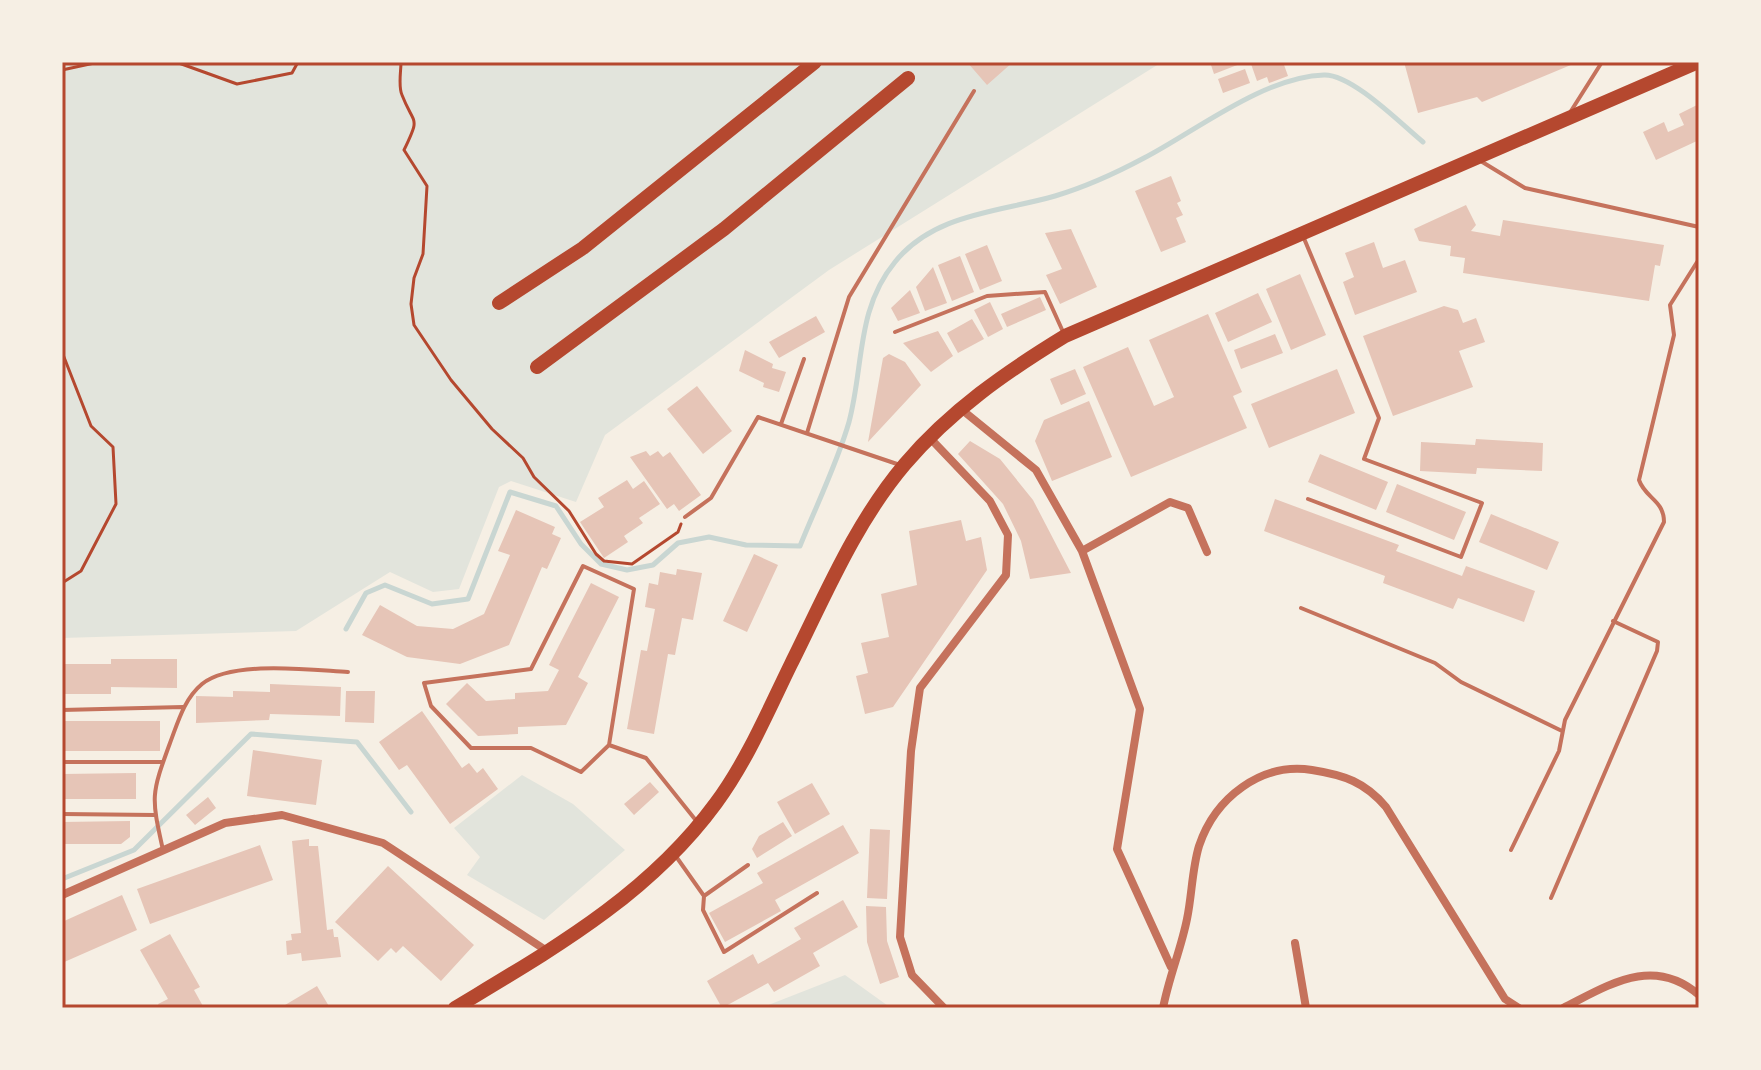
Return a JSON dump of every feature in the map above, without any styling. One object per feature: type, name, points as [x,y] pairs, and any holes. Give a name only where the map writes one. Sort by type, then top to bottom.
[{"type":"main road","points":[[499,303],[583,248],[815,62]]},
{"type":"main road","points":[[455,1008],[548,952],[632,894],[699,825],[724,793],[752,742],[863,523],[903,466],[929,437],[1004,373],[1065,336],[1698,62]]},
{"type":"main road","points":[[537,367],[724,229],[908,78]]},
{"type":"street","points":[[961,409],[1036,470],[1082,551],[1140,709],[1117,849],[1171,968]]},
{"type":"street","points":[[929,437],[990,501],[1008,535],[1006,575],[920,688],[911,751],[900,937],[912,975],[944,1008]]},
{"type":"street","points":[[1082,551],[1170,502],[1188,508],[1207,552]]},
{"type":"street","points":[[1163,1008],[1171,968],[1187,921],[1199,846],[1215,813],[1235,791],[1258,776],[1296,768],[1340,775],[1368,786],[1386,807],[1505,999],[1519,1008]]},
{"type":"street","points":[[62,895],[225,823],[282,815],[383,843],[548,952]]},
{"type":"street","points":[[1295,943],[1306,1008]]},
{"type":"street","points":[[1563,1008],[1635,975],[1669,975],[1699,995]]},
{"type":"lane","points":[[1566,120],[1602,62]]},
{"type":"lane","points":[[807,433],[849,297],[974,91]]},
{"type":"lane","points":[[1477,159],[1525,188],[1699,227]]},
{"type":"lane","points":[[1302,234],[1379,418],[1364,459],[1482,503],[1461,557],[1308,499]]},
{"type":"lane","points":[[1511,850],[1559,751],[1562,731],[1613,621],[1664,522],[1659,503],[1642,489],[1639,480],[1674,335],[1670,305],[1699,259]]},
{"type":"lane","points":[[895,332],[987,296],[1045,292],[1065,336]]},
{"type":"lane","points":[[781,424],[804,359]]},
{"type":"lane","points":[[685,517],[711,498],[758,417],[903,466]]},
{"type":"lane","points":[[583,566],[634,589],[609,745],[581,772],[531,748],[471,748],[431,706],[424,683],[531,669],[583,566]]},
{"type":"lane","points":[[1301,608],[1424,658],[1461,682],[1562,731]]},
{"type":"lane","points":[[1551,898],[1657,651],[1658,642],[1613,621]]},
{"type":"lane","points":[[163,850],[152,799],[183,707],[202,684],[234,672],[275,668],[348,672]]},
{"type":"lane","points":[[62,710],[183,707]]},
{"type":"lane","points":[[609,745],[646,758],[699,825]]},
{"type":"lane","points":[[62,762],[163,762]]},
{"type":"lane","points":[[62,814],[155,815]]},
{"type":"lane","points":[[674,853],[704,896],[703,910],[724,952],[817,893]]},
{"type":"lane","points":[[704,896],[748,865]]},
{"type":"path","points":[[62,70],[99,62]]},
{"type":"path","points":[[126,62],[153,62]]},
{"type":"path","points":[[176,62],[237,84],[292,73],[298,62]]},
{"type":"path","points":[[401,62],[401,95],[415,118],[415,128],[404,150],[427,186],[423,254],[414,278],[411,304],[414,325],[451,380],[492,429],[523,458],[534,477],[569,511],[596,554],[604,561],[632,564],[678,532],[685,517]]},
{"type":"path","points":[[62,352],[91,426],[113,447],[116,504],[81,571],[62,583]]},
{"type":"shaded area","points":[[62,62],[1162,62],[829,270],[605,435],[576,502],[511,481],[499,487],[459,589],[433,592],[390,572],[296,631],[62,638]]},
{"type":"shaded area","points":[[522,775],[573,804],[625,850],[544,920],[467,875],[480,857],[454,828]]},
{"type":"shaded area","points":[[845,975],[891,1008],[761,1008]]},
{"type":"building","points":[[967,62],[1013,62],[987,85]]},
{"type":"building","points":[[1210,62],[1245,62],[1214,74]]},
{"type":"building","points":[[1283,62],[1288,76],[1269,83],[1267,77],[1257,81],[1251,64]]},
{"type":"building","points":[[1404,62],[1578,62],[1482,102],[1477,97],[1418,113]]},
{"type":"building","points":[[1245,69],[1250,83],[1223,93],[1218,79]]},
{"type":"building","points":[[1699,104],[1699,140],[1656,160],[1643,132],[1664,122],[1668,132],[1684,125],[1679,114]]},
{"type":"building","points":[[1171,176],[1183,215],[1176,218],[1186,242],[1161,252],[1135,191]]},
{"type":"building","points":[[1466,205],[1476,225],[1471,231],[1500,236],[1503,220],[1664,245],[1660,266],[1655,265],[1649,301],[1463,273],[1465,258],[1450,256],[1451,246],[1419,241],[1414,229]]},
{"type":"building","points":[[1071,229],[1097,287],[1060,304],[1046,275],[1062,269],[1045,233]]},
{"type":"building","points":[[1374,242],[1383,268],[1405,260],[1417,292],[1355,315],[1343,282],[1354,277],[1345,253]]},
{"type":"building","points":[[987,245],[1002,281],[980,290],[965,254]]},
{"type":"building","points":[[960,256],[974,292],[952,301],[938,265]]},
{"type":"building","points":[[933,267],[947,303],[925,311],[916,287]]},
{"type":"building","points":[[1300,274],[1326,335],[1291,350],[1266,289]]},
{"type":"building","points":[[910,290],[920,313],[898,321],[891,308]]},
{"type":"building","points":[[1258,293],[1272,322],[1228,342],[1215,313]]},
{"type":"building","points":[[1040,297],[1046,310],[1007,327],[1001,314]]},
{"type":"building","points":[[990,302],[1003,329],[988,337],[974,310]]},
{"type":"building","points":[[1444,306],[1458,310],[1463,323],[1476,318],[1485,342],[1459,351],[1473,387],[1393,416],[1363,336]]},
{"type":"building","points":[[1208,314],[1242,392],[1233,396],[1247,428],[1131,477],[1083,367],[1128,347],[1154,406],[1174,397],[1149,340]]},
{"type":"building","points":[[816,316],[825,332],[779,358],[769,342]]},
{"type":"building","points":[[972,319],[984,339],[958,353],[947,333]]},
{"type":"building","points":[[938,331],[953,356],[931,372],[903,343]]},
{"type":"building","points":[[1275,334],[1283,353],[1241,369],[1234,350]]},
{"type":"building","points":[[745,350],[773,364],[772,368],[786,372],[779,392],[763,387],[764,383],[739,371]]},
{"type":"building","points":[[889,354],[905,362],[921,385],[868,442],[883,358]]},
{"type":"building","points":[[1075,369],[1086,394],[1061,405],[1050,379]]},
{"type":"building","points":[[1337,369],[1355,413],[1269,448],[1251,404]]},
{"type":"building","points":[[697,386],[732,431],[703,454],[667,409]]},
{"type":"building","points":[[1089,401],[1112,457],[1052,481],[1035,441],[1044,420]]},
{"type":"building","points":[[1476,439],[1543,443],[1542,471],[1477,468],[1476,474],[1420,471],[1421,442],[1475,445]]},
{"type":"building","points":[[970,441],[1000,459],[1033,500],[1071,573],[1030,579],[1021,541],[1003,504],[958,454]]},
{"type":"building","points":[[646,451],[650,456],[658,451],[663,457],[670,452],[701,495],[679,511],[674,504],[667,509],[630,457]]},
{"type":"building","points":[[1320,454],[1388,482],[1376,510],[1308,482]]},
{"type":"building","points":[[627,480],[633,489],[644,481],[660,504],[639,518],[643,523],[624,536],[628,542],[604,558],[580,522],[604,507],[598,498]]},
{"type":"building","points":[[1397,484],[1466,512],[1454,540],[1386,512]]},
{"type":"building","points":[[1275,499],[1399,545],[1396,551],[1462,576],[1466,566],[1535,591],[1524,622],[1458,598],[1453,609],[1383,583],[1385,576],[1264,531]]},
{"type":"building","points":[[516,510],[555,527],[552,534],[561,538],[547,569],[542,567],[509,645],[460,664],[407,657],[362,635],[380,605],[417,626],[453,629],[484,614],[510,555],[498,551]]},
{"type":"building","points":[[1491,514],[1559,542],[1547,570],[1479,542]]},
{"type":"building","points":[[961,520],[966,541],[981,537],[987,570],[893,707],[865,714],[856,676],[868,673],[861,643],[889,637],[881,594],[917,585],[909,531]]},
{"type":"building","points":[[754,554],[778,565],[747,632],[723,621]]},
{"type":"building","points":[[677,569],[702,573],[693,620],[682,618],[675,655],[668,654],[654,734],[627,729],[641,650],[647,651],[655,609],[645,607],[649,583],[658,585],[660,572],[676,575]]},
{"type":"building","points":[[591,583],[619,597],[578,677],[588,683],[566,725],[518,727],[518,734],[478,736],[446,704],[467,683],[486,701],[515,699],[515,693],[548,691],[559,670],[549,665]]},
{"type":"building","points":[[111,659],[177,659],[177,688],[111,687],[111,694],[62,694],[62,664],[111,664]]},
{"type":"building","points":[[270,684],[341,687],[340,716],[270,714],[269,720],[196,723],[196,696],[233,697],[233,691],[270,692]]},
{"type":"building","points":[[346,691],[375,691],[374,723],[345,722]]},
{"type":"building","points":[[422,711],[462,768],[469,763],[477,773],[483,768],[498,789],[450,824],[407,765],[399,770],[379,742]]},
{"type":"building","points":[[62,721],[160,721],[160,751],[62,751]]},
{"type":"building","points":[[253,750],[322,760],[316,805],[247,796]]},
{"type":"building","points":[[136,773],[136,799],[62,799],[62,774]]},
{"type":"building","points":[[650,782],[659,792],[634,815],[624,804]]},
{"type":"building","points":[[812,783],[830,814],[795,834],[777,802]]},
{"type":"building","points":[[208,797],[216,808],[195,825],[186,815]]},
{"type":"building","points":[[130,821],[130,837],[121,844],[62,844],[62,822]]},
{"type":"building","points":[[783,822],[792,836],[757,858],[752,849],[759,836]]},
{"type":"building","points":[[843,825],[859,853],[775,900],[781,911],[725,942],[709,913],[763,883],[757,873]]},
{"type":"building","points":[[870,829],[890,830],[887,899],[867,898]]},
{"type":"building","points":[[309,839],[309,846],[318,846],[327,930],[333,929],[334,937],[338,937],[341,957],[302,961],[301,953],[287,955],[286,941],[292,940],[291,934],[301,933],[292,841]]},
{"type":"building","points":[[260,845],[273,880],[150,924],[137,889]]},
{"type":"building","points":[[388,866],[474,945],[441,981],[403,946],[396,953],[391,948],[378,961],[335,922]]},
{"type":"building","points":[[122,895],[137,930],[62,963],[62,922]]},
{"type":"building","points":[[843,900],[858,927],[813,953],[820,966],[774,992],[768,983],[722,1008],[707,981],[753,954],[758,964],[801,939],[794,928]]},
{"type":"building","points":[[866,906],[886,907],[887,941],[899,977],[880,984],[867,942]]},
{"type":"building","points":[[170,934],[200,987],[194,990],[204,1008],[160,1008],[158,1004],[168,999],[140,950]]},
{"type":"building","points":[[317,986],[330,1008],[280,1008]]},
{"type":"waterway","points":[[346,629],[366,593],[385,585],[432,604],[468,599],[510,492],[556,506],[581,544],[601,564],[627,570],[653,565],[678,543],[709,537],[746,545],[800,546],[849,422],[873,299],[895,262],[929,233],[948,224],[1089,184],[1144,158],[1254,95],[1301,78],[1324,75],[1348,83],[1376,101],[1423,142]]},
{"type":"waterway","points":[[62,879],[134,850],[251,734],[357,742],[411,812]]}]
